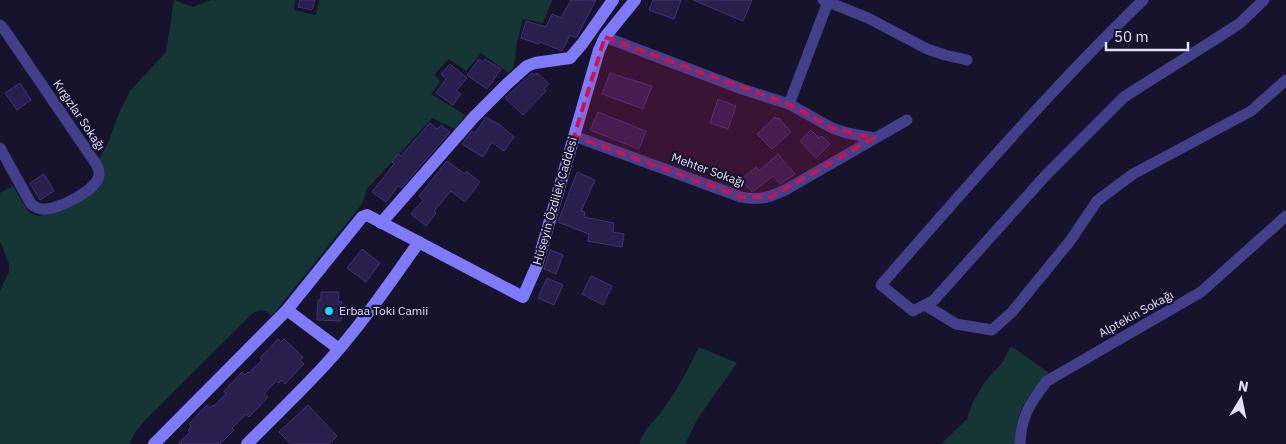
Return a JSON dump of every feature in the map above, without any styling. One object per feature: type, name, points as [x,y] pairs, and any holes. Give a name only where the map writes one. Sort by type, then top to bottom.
[{"type":"street","points":[[381,222],[474,117],[507,84],[527,66],[570,58],[613,0]]},
{"type":"street","name":"Hüseyin Özdilek Caddesi","points":[[154,444],[287,310],[362,217],[367,215],[523,297],[537,265],[599,50],[605,37],[635,0]]},
{"type":"street","points":[[1143,0],[1014,132],[881,285],[913,311],[934,300],[1047,174],[1124,97],[1239,24],[1264,0]]},
{"type":"street","points":[[789,104],[825,1],[868,18],[928,49],[967,60]]},
{"type":"street","name":"Kırgızlar Sokağı","points":[[0,26],[4,29],[92,158],[99,172],[98,178],[95,185],[87,191],[50,209],[41,210],[31,204],[0,148]]},
{"type":"street","points":[[605,37],[742,89],[789,104],[832,128],[847,134],[874,138]]},
{"type":"street","points":[[924,305],[956,324],[992,330],[1012,312],[1064,248],[1097,202],[1134,174],[1251,111],[1286,80]]},
{"type":"street","name":"Mehter Sokağı","points":[[574,136],[741,197],[752,199],[771,196],[787,189],[907,120]]},
{"type":"street","name":"Alptekin Sokağı","points":[[1020,444],[1021,426],[1026,412],[1047,381],[1201,292],[1286,216]]},
{"type":"street","points":[[247,444],[339,349],[419,242]]},
{"type":"street","points":[[287,310],[339,349]]},
{"type":"highlighted area","points":[[605,37],[789,104],[832,128],[874,138],[771,197],[741,197],[574,136]]},
{"type":"green space","points":[[174,0],[193,7],[211,0],[295,0],[294,10],[316,15],[319,0],[552,0],[543,23],[523,19],[517,42],[514,66],[509,73],[481,53],[466,71],[449,59],[434,75],[440,81],[431,94],[465,115],[455,129],[432,118],[367,189],[362,204],[272,316],[263,310],[253,313],[150,415],[136,431],[129,444],[0,444],[0,291],[9,272],[9,264],[0,241],[0,193],[13,186],[27,210],[39,216],[54,213],[99,188],[103,179],[99,159],[108,143],[120,111],[130,91],[166,52]]},
{"type":"green space","points":[[1011,346],[1049,373],[1034,390],[1021,410],[1016,429],[1016,444],[941,444],[967,419],[973,402],[984,383],[1002,363]]},
{"type":"green space","points":[[699,347],[737,363],[698,418],[685,444],[639,444],[646,431],[677,389]]},
{"type":"building","points":[[300,0],[315,0],[312,10],[298,7]]},
{"type":"building","points":[[571,0],[596,0],[576,38],[570,35],[562,51],[540,42],[539,44],[521,38],[526,21],[546,27],[552,14],[561,18]]},
{"type":"building","points":[[653,0],[681,0],[674,19],[649,10]]},
{"type":"building","points":[[693,0],[752,0],[743,21]]},
{"type":"building","points":[[479,59],[483,62],[485,59],[501,69],[487,89],[467,75]]},
{"type":"building","points":[[450,64],[467,78],[456,91],[461,94],[453,105],[436,93],[446,79],[441,74]]},
{"type":"building","points":[[532,73],[534,75],[537,73],[549,84],[544,89],[546,91],[523,115],[505,98]]},
{"type":"building","points":[[610,73],[652,86],[643,109],[602,94]]},
{"type":"building","points":[[20,83],[31,100],[17,110],[5,93]]},
{"type":"building","points":[[718,99],[736,106],[728,129],[710,123]]},
{"type":"building","points":[[598,112],[646,131],[639,149],[590,130]]},
{"type":"building","points":[[486,117],[500,125],[514,137],[504,151],[492,142],[483,157],[462,144],[472,131],[475,133]]},
{"type":"building","points":[[775,117],[779,118],[791,132],[772,149],[757,134]]},
{"type":"building","points":[[430,123],[437,129],[441,125],[450,132],[401,188],[398,186],[386,202],[372,192],[394,164],[392,162],[398,154],[401,156]]},
{"type":"building","points":[[811,130],[819,138],[822,136],[830,144],[816,158],[800,141]]},
{"type":"building","points":[[778,154],[795,174],[780,184],[773,176],[754,191],[751,191],[741,179],[756,167],[759,171]]},
{"type":"building","points":[[447,161],[465,174],[466,171],[480,182],[465,202],[451,191],[434,211],[436,213],[426,226],[411,214],[423,200],[419,196]]},
{"type":"building","points":[[577,172],[595,180],[581,211],[585,212],[584,217],[614,223],[613,232],[624,234],[622,247],[588,241],[589,234],[558,222]]},
{"type":"building","points":[[44,174],[54,191],[40,200],[30,183]]},
{"type":"building","points":[[362,249],[380,263],[366,282],[347,268]]},
{"type":"building","points":[[550,250],[563,255],[556,274],[544,269]]},
{"type":"building","points":[[591,276],[612,286],[603,305],[582,294]]},
{"type":"building","points":[[547,278],[563,285],[554,305],[538,298]]},
{"type":"building","name":"Erbaa Toki Camii","points":[[321,292],[339,292],[338,302],[342,302],[341,321],[317,320],[318,300],[321,300]]},
{"type":"building","points":[[278,339],[281,342],[284,339],[303,357],[300,360],[304,364],[285,384],[282,380],[279,383],[276,381],[264,394],[268,397],[249,417],[246,414],[220,444],[178,444],[190,432],[188,430],[191,427],[189,424],[207,405],[210,408],[214,406],[226,394],[224,391],[242,372],[245,375],[249,373]]},
{"type":"building","points":[[308,405],[337,436],[329,444],[291,444],[279,432]]},
{"type":"place","name":"Erbaa Toki Camii","points":[[329,311]]}]
